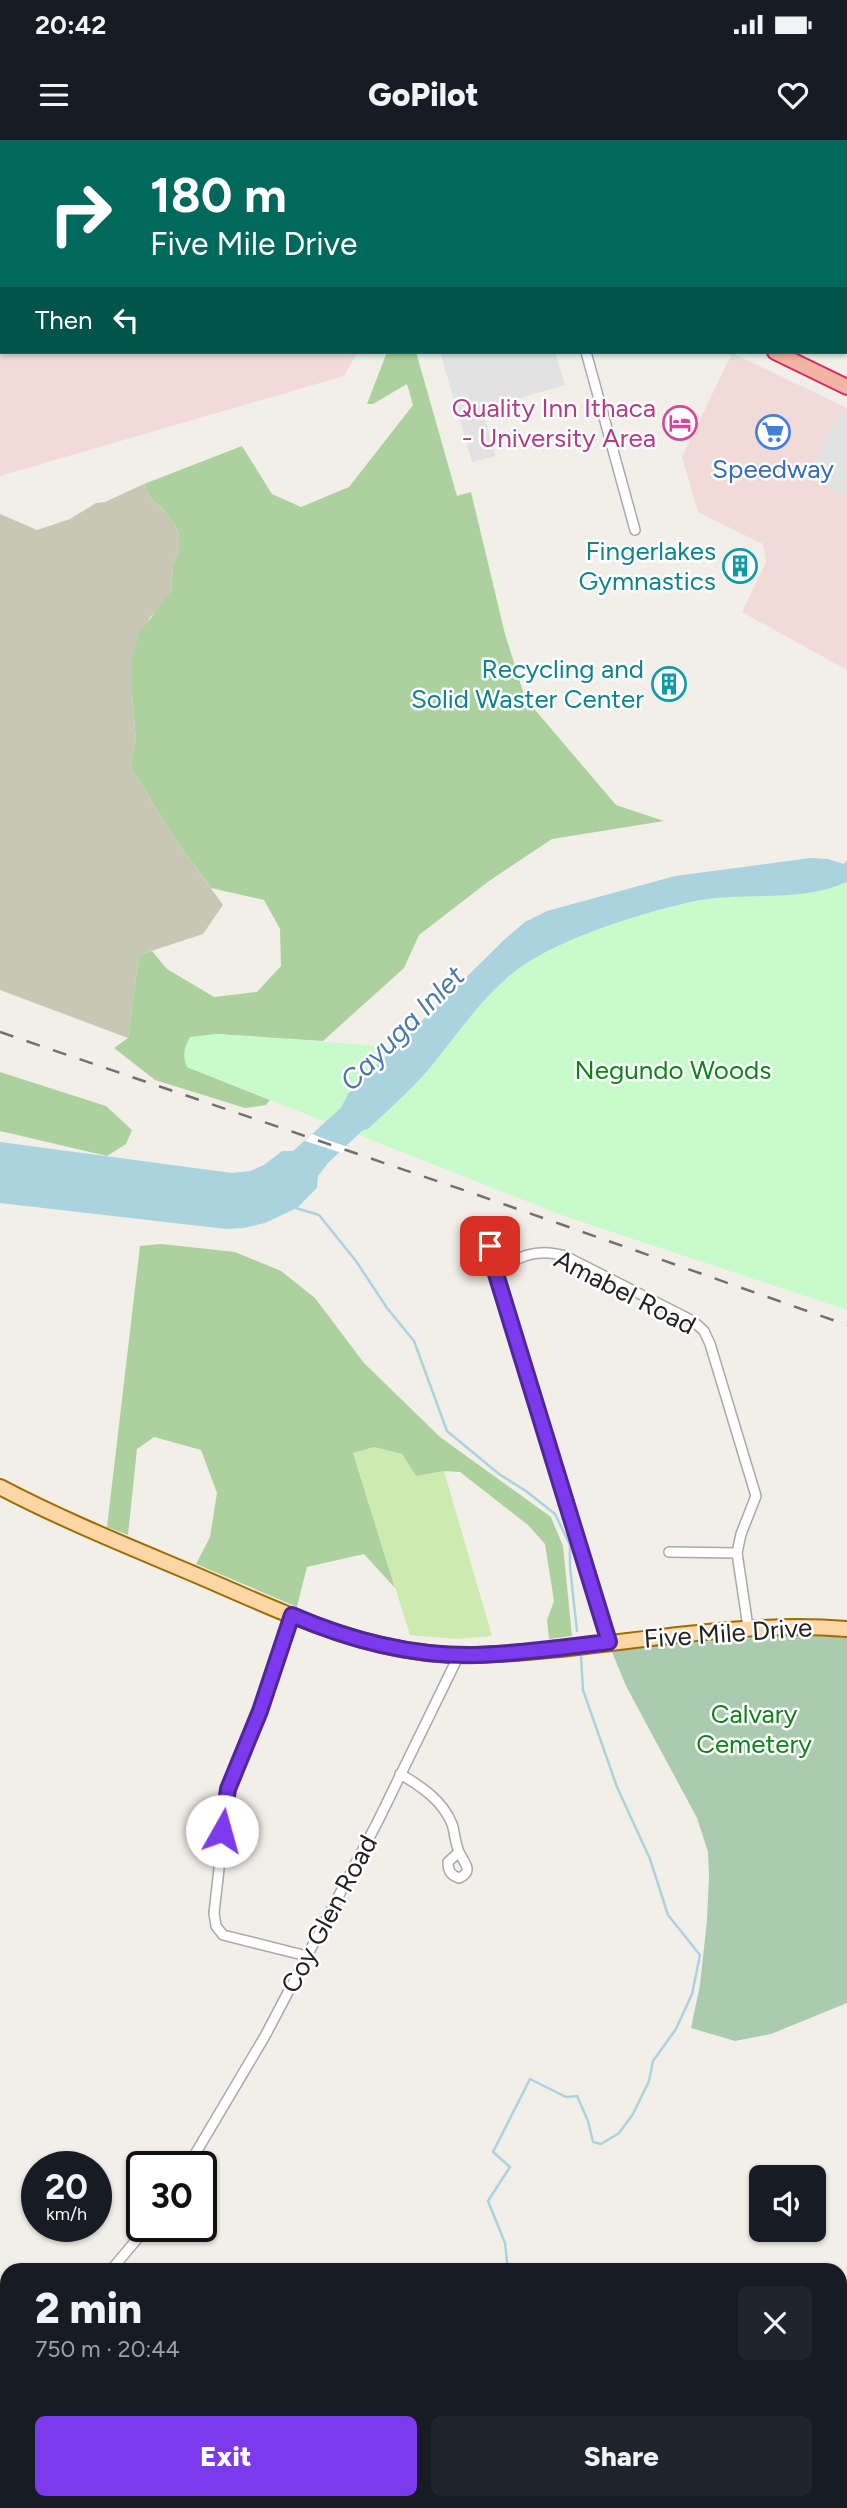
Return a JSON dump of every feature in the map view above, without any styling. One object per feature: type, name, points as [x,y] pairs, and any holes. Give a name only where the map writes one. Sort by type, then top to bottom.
[{"type":"highway","points":[[779,354],[847,387]]},
{"type":"main road","name":"Five Mile Drive","points":[[0,1487],[86,1530],[292,1615],[360,1640],[397,1649],[460,1655],[748,1628],[810,1626],[847,1629]]},
{"type":"street","points":[[587,354],[635,530]]},
{"type":"street","points":[[490,1246],[496,1274],[609,1642]]},
{"type":"street","name":"Amabel Road","points":[[496,1274],[507,1263],[521,1257],[537,1252],[551,1252],[565,1256],[693,1321],[704,1331],[756,1496],[741,1534],[737,1553],[748,1628]]},
{"type":"street","points":[[669,1552],[737,1553]]},
{"type":"street","points":[[292,1615],[260,1711],[228,1789],[214,1913],[216,1926],[223,1935],[307,1956]]},
{"type":"street","name":"Coy Glen Road","points":[[197,2151],[265,2036],[460,1655]]},
{"type":"street","points":[[400,1774],[416,1783],[444,1809],[455,1832],[459,1852]]},
{"type":"street","points":[[117,2263],[135,2242]]},
{"type":"shaded area","points":[[0,354],[357,354],[344,376],[0,476]]},
{"type":"shaded area","points":[[441,354],[556,354],[565,385],[482,409],[496,456],[472,462]]},
{"type":"shaded area","points":[[732,354],[847,408],[847,670],[742,612],[766,562],[763,544],[698,512],[682,457]]},
{"type":"shaded area","points":[[847,408],[847,497],[807,477],[834,422]]},
{"type":"shaded area","points":[[144,484],[150,497],[175,525],[179,535],[179,551],[173,567],[171,591],[150,617],[132,660],[136,741],[130,766],[175,839],[223,905],[203,934],[139,955],[128,1038],[0,990],[0,514],[37,530],[70,519],[96,503],[105,502]]},
{"type":"green space","points":[[386,354],[417,354],[457,496],[471,492],[505,634],[525,698],[616,805],[664,821],[552,839],[489,881],[419,935],[404,968],[323,1041],[216,1034],[187,1067],[270,1100],[266,1105],[245,1108],[155,1080],[114,1048],[128,1038],[139,955],[152,951],[167,969],[214,997],[257,992],[281,966],[280,929],[264,900],[211,888],[175,839],[130,766],[136,741],[132,660],[140,632],[171,591],[173,567],[179,551],[179,535],[175,525],[150,497],[144,484],[242,446],[272,494],[301,507],[349,487],[413,405],[407,384],[373,404],[367,404]]},
{"type":"green space","name":"Negundo Woods","points":[[847,868],[847,1310],[564,1216],[187,1067],[185,1063],[184,1052],[190,1037],[216,1034],[421,1049],[489,975],[578,920]]},
{"type":"green space","points":[[0,1072],[106,1106],[132,1130],[126,1144],[107,1156],[0,1131]]},
{"type":"green space","points":[[161,1244],[235,1252],[281,1271],[315,1298],[364,1363],[440,1437],[551,1517],[563,1546],[572,1636],[549,1639],[547,1620],[554,1601],[545,1544],[528,1525],[460,1472],[444,1471],[416,1476],[402,1454],[374,1447],[353,1453],[395,1588],[364,1554],[307,1567],[297,1607],[196,1564],[210,1537],[217,1493],[201,1450],[154,1437],[137,1449],[128,1535],[107,1527],[140,1246]]},
{"type":"green space","points":[[374,1447],[402,1454],[416,1476],[444,1471],[492,1636],[458,1639],[410,1635],[353,1453]]},
{"type":"green space","name":"Calvary Cemetery","points":[[782,1635],[847,1638],[847,2003],[771,2034],[735,2041],[691,2028],[700,1985],[707,1920],[708,1852],[697,1818],[626,1686],[612,1652]]},
{"type":"water","points":[[810,858],[828,859],[844,864],[847,860],[847,882],[809,893],[709,899],[669,907],[595,930],[526,963],[485,999],[416,1084],[328,1163],[318,1176],[317,1188],[297,1208],[265,1223],[226,1229],[0,1203],[0,1142],[232,1173],[250,1171],[264,1165],[282,1151],[293,1151],[341,1108],[348,1094],[525,922],[547,911],[675,876]]},
{"type":"pier","points":[[312,1134],[348,1147],[342,1153],[305,1141]]},
{"type":"waterway","points":[[296,1208],[319,1215],[414,1341],[447,1431],[499,1474],[555,1514],[570,1545],[577,1631]]},
{"type":"waterway","points":[[507,2263],[505,2243],[488,2201],[510,2167],[493,2152],[530,2079],[566,2097],[577,2096],[588,2121],[593,2142],[601,2144],[619,2133],[633,2114],[649,2081],[653,2061],[676,2029],[692,1994],[700,1955],[668,1915],[650,1859],[617,1787],[583,1690],[581,1657]]},
{"type":"railway","points":[[0,1032],[472,1193],[847,1325]]},
{"type":"place","name":"Quality Inn Ithaca - University Area","points":[[680,423]]},
{"type":"place","name":"Speedway","points":[[773,432]]},
{"type":"place","name":"Fingerlakes Gymnastics","points":[[740,566]]},
{"type":"place","name":"Recycling and Solid Waster Center","points":[[669,684]]},
{"type":"route","points":[[222,1831],[233,1773],[260,1711],[292,1615],[360,1640],[397,1649],[436,1653],[477,1655],[609,1642],[496,1274],[490,1246]]},
{"type":"water label","name":"Cayuga Inlet","points":[[402,1028]]}]
